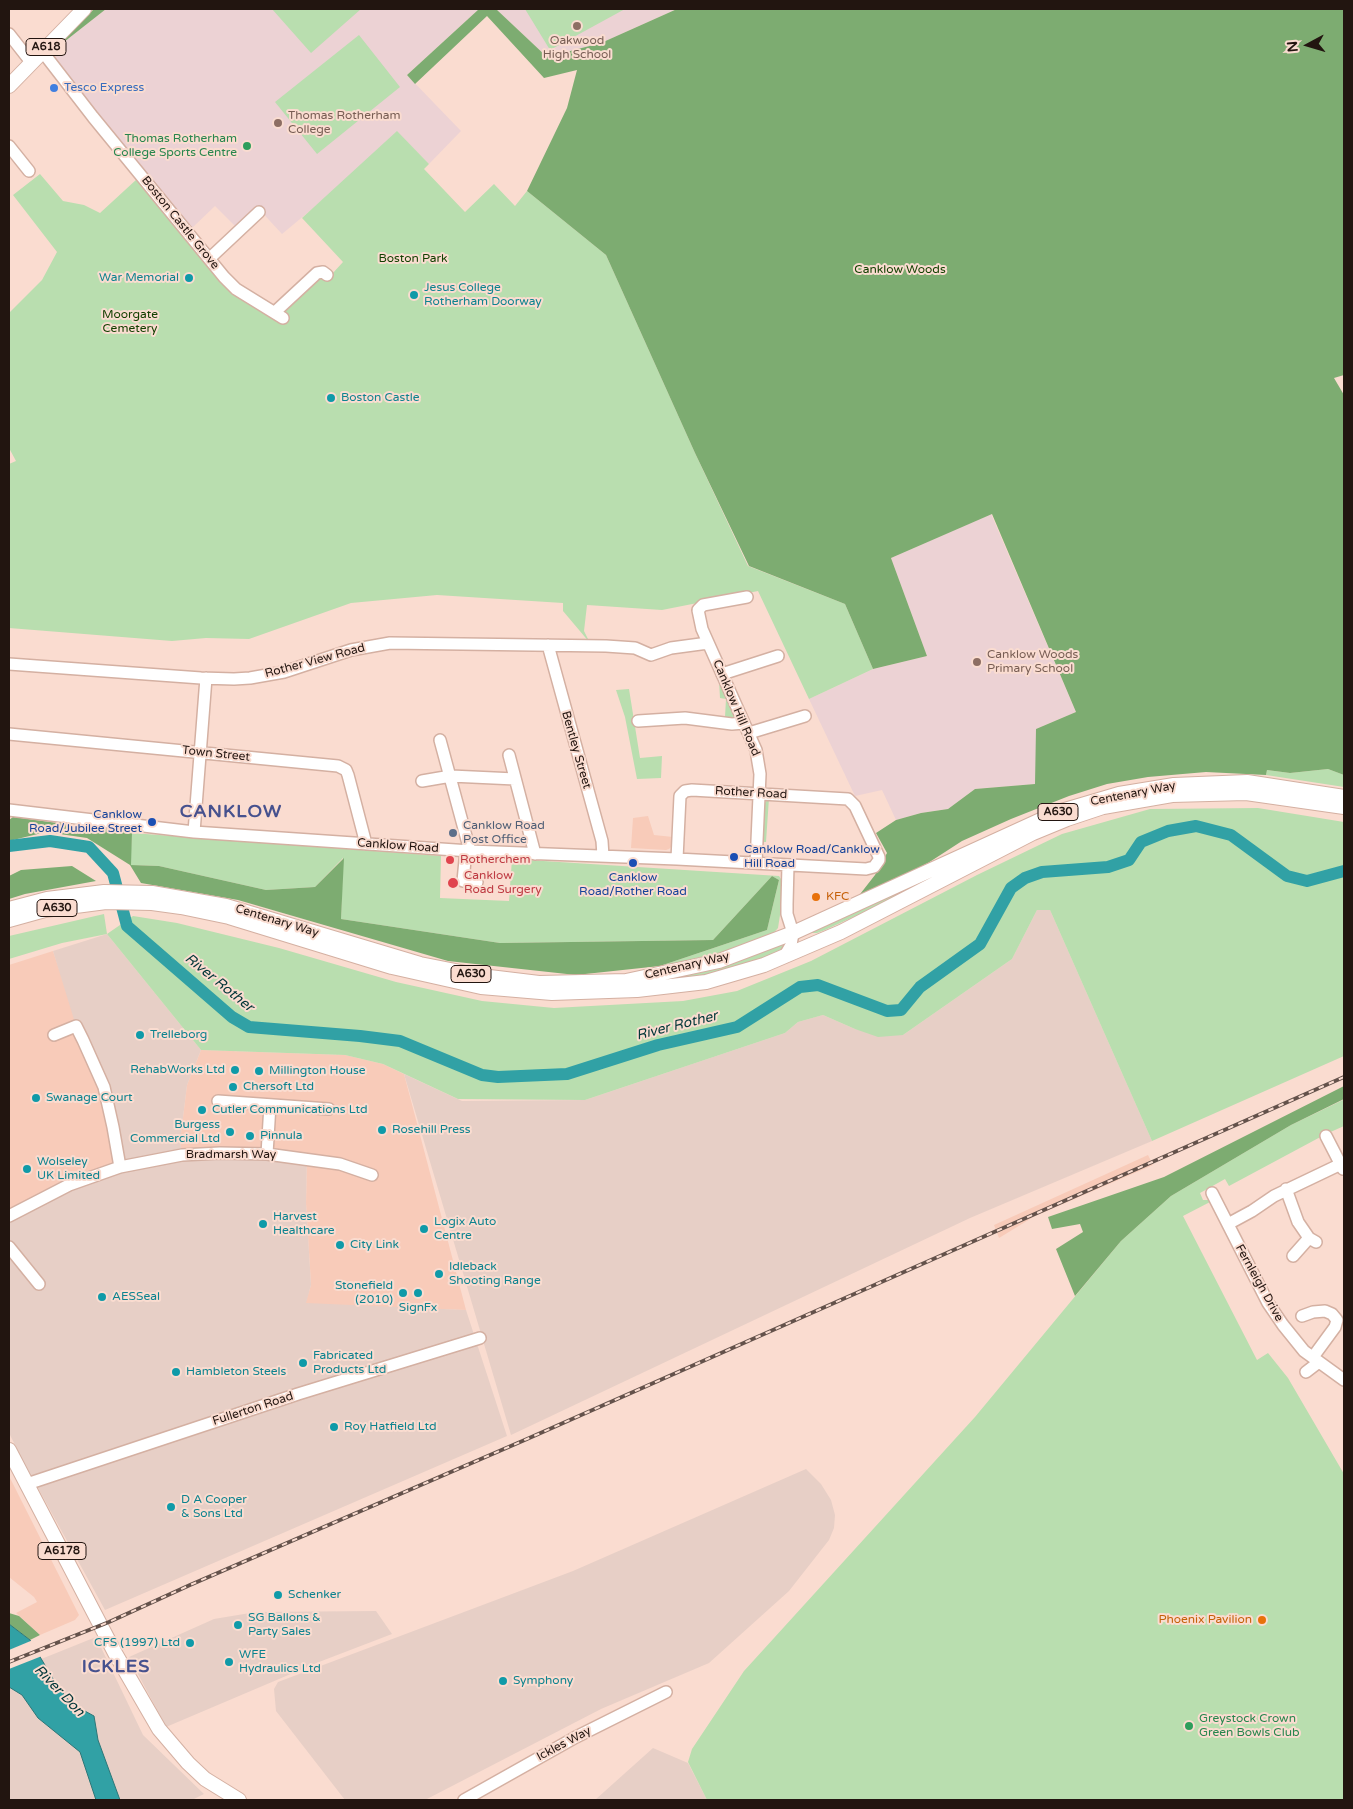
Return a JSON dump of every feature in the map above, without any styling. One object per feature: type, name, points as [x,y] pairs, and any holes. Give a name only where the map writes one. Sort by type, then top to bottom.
[{"type":"main road","name":"A618","points":[[9,86],[84,9]]},
{"type":"main road","name":"Centenary Way","points":[[9,909],[48,899],[105,897],[152,898],[226,906],[420,964],[481,976],[539,983],[626,981],[719,961],[793,933],[1058,812],[1119,794],[1174,785],[1247,782],[1343,805]]},
{"type":"main road","name":"A630","points":[[784,957],[889,909],[1033,833],[1066,819],[1103,807],[1172,795],[1246,793],[1343,805]]},
{"type":"main road","name":"Centenary Way","points":[[9,920],[105,897]]},
{"type":"main road","name":"Centenary Way","points":[[152,898],[251,923],[392,966],[481,986],[529,992],[607,993],[706,982],[738,974],[784,957]]},
{"type":"main road","points":[[793,933],[797,937],[807,939],[826,939]]},
{"type":"main road","name":"A6178","points":[[9,1450],[115,1653],[159,1729],[176,1751],[205,1779],[239,1800]]},
{"type":"street","points":[[9,34],[31,62]]},
{"type":"street","name":"Boston Castle Grove","points":[[42,51],[93,117],[236,289],[279,315],[317,273],[322,272],[327,275]]},
{"type":"street","points":[[9,146],[29,171]]},
{"type":"street","points":[[210,258],[259,212]]},
{"type":"street","name":"Canklow Hill Road","points":[[748,597],[703,605],[698,608],[698,618],[747,728],[758,762],[759,793],[756,863]]},
{"type":"street","name":"Rother View Road","points":[[9,664],[206,678],[242,678],[284,672],[351,650],[390,643],[629,648],[651,655],[671,648],[708,643]]},
{"type":"street","name":"Bentley Street","points":[[548,645],[602,841],[603,856]]},
{"type":"street","points":[[722,674],[778,656]]},
{"type":"street","points":[[194,832],[206,678]]},
{"type":"street","points":[[638,721],[685,718],[732,724],[747,728],[805,716]]},
{"type":"street","name":"Town Street","points":[[9,734],[201,752],[342,768],[348,775],[366,844]]},
{"type":"street","points":[[440,740],[451,776],[468,850],[463,881],[477,882]]},
{"type":"street","points":[[509,755],[535,854]]},
{"type":"street","points":[[422,781],[451,776],[515,780]]},
{"type":"street","name":"Rother Road","points":[[677,859],[680,796],[685,791],[692,790],[848,799],[854,806],[879,857],[877,864]]},
{"type":"street","name":"Canklow Road","points":[[9,810],[194,832],[366,844],[788,866],[870,869],[877,864]]},
{"type":"street","points":[[784,957],[791,944],[793,933],[787,914],[788,866]]},
{"type":"street","points":[[54,1035],[76,1026],[104,1087],[114,1127],[120,1166]]},
{"type":"street","points":[[218,1101],[329,1109]]},
{"type":"street","points":[[267,1154],[270,1105]]},
{"type":"street","points":[[1228,1224],[1286,1189],[1342,1168],[1326,1136]]},
{"type":"street","name":"Bradmarsh Way","points":[[9,1216],[69,1185],[120,1166],[182,1155],[220,1153],[267,1154],[340,1164],[372,1175]]},
{"type":"street","points":[[1286,1189],[1298,1222],[1312,1240],[1293,1256]]},
{"type":"street","name":"Fernleigh Drive","points":[[1212,1192],[1274,1313],[1299,1346],[1344,1380]]},
{"type":"street","points":[[9,1247],[39,1284]]},
{"type":"street","points":[[1302,1316],[1313,1312],[1325,1311],[1332,1314],[1337,1320],[1316,1360],[1306,1372]]},
{"type":"street","name":"Fullerton Road","points":[[27,1484],[298,1394],[480,1338]]},
{"type":"street","name":"Ickles Way","points":[[464,1800],[576,1737],[666,1692]]},
{"type":"shaded area","name":"Thomas Rotherham College","points":[[106,9],[479,9],[407,75],[461,131],[429,164],[397,132],[336,189],[282,234],[257,207],[236,227],[215,206],[191,229],[96,115],[50,53]]},
{"type":"shaded area","name":"Oakwood High School","points":[[496,9],[677,9],[601,43],[547,57]]},
{"type":"shaded area","name":"Canklow Woods Primary School","points":[[991,514],[1076,712],[1036,729],[1036,784],[975,789],[948,809],[921,813],[896,820],[882,790],[855,796],[809,699],[873,669],[927,656],[891,558]]},
{"type":"shaded area","points":[[648,816],[654,835],[673,837],[672,846],[669,849],[631,848],[633,818]]},
{"type":"shaded area","points":[[1037,910],[1050,910],[1152,1141],[970,1218],[511,1435],[404,1074],[462,1101],[585,1100],[785,1033],[798,1022],[823,1015],[855,1029],[903,1035],[1012,959]]},
{"type":"shaded area","points":[[107,934],[201,1050],[187,1085],[180,1141],[182,1155],[307,1158],[306,1203],[311,1285],[306,1303],[466,1310],[507,1436],[105,1610],[9,1433],[9,1216],[120,1166],[113,1127],[76,1026],[53,951]]},
{"type":"shaded area","points":[[53,951],[104,1087],[120,1167],[9,1216],[9,965]]},
{"type":"shaded area","points":[[201,1050],[345,1055],[383,1064],[404,1074],[466,1310],[305,1304],[311,1285],[306,1203],[307,1158],[182,1155],[180,1141],[187,1085]]},
{"type":"shaded area","points":[[1148,1155],[1153,1165],[1035,1216],[999,1238],[994,1225]]},
{"type":"shaded area","points":[[806,1469],[821,1484],[831,1500],[835,1515],[834,1528],[829,1540],[789,1591],[709,1663],[601,1709],[425,1800],[345,1800],[276,1711],[274,1689],[278,1682],[573,1571]]},
{"type":"shaded area","points":[[9,1476],[79,1615],[75,1620],[40,1635],[16,1613],[37,1602],[34,1597],[9,1577]]},
{"type":"shaded area","points":[[376,1611],[392,1634],[319,1662],[166,1727],[129,1657],[214,1619],[256,1612]]},
{"type":"shaded area","points":[[96,1637],[143,1735],[204,1794],[192,1800],[9,1800],[9,1672]]},
{"type":"shaded area","points":[[653,1748],[688,1763],[707,1800],[595,1800]]},
{"type":"green space","points":[[94,9],[106,9],[50,53]]},
{"type":"green space","points":[[272,9],[361,9],[311,53]]},
{"type":"green space","name":"Canklow Woods","points":[[479,9],[496,9],[547,57],[601,43],[677,9],[1344,9],[1344,375],[1334,378],[1344,395],[1344,775],[1328,769],[1290,773],[1267,770],[1266,775],[1206,772],[1148,777],[1107,784],[1069,796],[962,841],[928,863],[857,898],[875,875],[887,853],[876,833],[896,820],[921,813],[948,809],[975,789],[1035,784],[1036,729],[1076,712],[992,514],[891,558],[927,656],[873,669],[845,604],[749,566],[695,453],[606,255],[527,191],[567,108],[577,70],[544,78],[487,16],[415,84],[407,75]]},
{"type":"green space","points":[[525,9],[625,9],[550,50]]},
{"type":"green space","points":[[359,35],[400,87],[317,154],[275,102]]},
{"type":"green space","points":[[397,131],[429,164],[424,169],[465,212],[494,184],[515,206],[527,191],[606,255],[748,566],[845,604],[873,669],[809,699],[758,591],[662,610],[587,605],[584,631],[590,643],[563,611],[563,603],[437,595],[351,603],[249,639],[206,638],[172,641],[9,628],[9,464],[16,461],[9,448],[9,313],[42,280],[57,252],[13,195],[40,174],[63,201],[84,205],[100,213],[137,179],[234,291],[281,313],[318,275],[332,274],[343,262],[302,218]]},
{"type":"green space","points":[[719,680],[735,715],[733,719],[725,717],[726,699],[720,698]]},
{"type":"green space","points":[[629,689],[640,758],[662,756],[661,778],[637,779],[625,717],[616,690]]},
{"type":"green space","points":[[1328,769],[1344,775],[1344,787],[1266,775],[1267,770],[1290,773]]},
{"type":"green space","points":[[769,798],[766,842],[762,842],[764,804]]},
{"type":"green space","points":[[1258,808],[1344,822],[1344,1056],[1152,1141],[1050,910],[1037,910],[1012,959],[903,1035],[878,1037],[823,1015],[798,1022],[785,1033],[585,1100],[458,1099],[383,1064],[345,1055],[201,1050],[107,934],[133,916],[177,923],[279,948],[396,982],[482,1001],[554,1008],[683,1001],[737,991],[811,961],[977,875],[1062,834],[1150,809]]},
{"type":"green space","points":[[13,817],[132,833],[131,865],[159,866],[266,890],[315,887],[344,858],[341,919],[500,943],[713,940],[772,876],[779,880],[767,930],[660,966],[576,975],[448,961],[238,900],[141,883],[130,865],[87,838],[46,832],[9,841],[9,820]]},
{"type":"green space","points":[[132,833],[441,856],[440,898],[509,901],[512,859],[779,876],[783,882],[780,915],[778,928],[770,937],[714,957],[674,966],[660,966],[767,930],[779,880],[772,876],[713,940],[500,943],[341,919],[343,858],[315,887],[266,890],[159,866],[130,865]]},
{"type":"green space","points":[[976,855],[912,890],[825,930],[817,933],[808,933]]},
{"type":"green space","points":[[72,866],[96,881],[25,894],[9,899],[9,876],[21,870]]},
{"type":"green space","points":[[104,914],[107,934],[62,943],[9,959],[9,936]]},
{"type":"green space","points":[[783,943],[784,946],[776,954],[711,975],[622,986]]},
{"type":"green space","points":[[1344,1086],[1344,1099],[1291,1125],[1171,1196],[1121,1241],[1075,1296],[1056,1249],[1083,1232],[1080,1224],[1052,1229],[1048,1217],[1164,1177]]},
{"type":"green space","points":[[1343,1100],[1344,1126],[1229,1186],[1225,1179],[1200,1193],[1203,1200],[1210,1202],[1183,1216],[1257,1360],[1268,1353],[1288,1378],[1344,1474],[1344,1800],[707,1800],[688,1762],[692,1749],[744,1671],[975,1417],[1121,1241],[1171,1196],[1291,1125]]},
{"type":"green space","points":[[9,1613],[19,1616],[40,1635],[30,1640],[9,1624]]},
{"type":"water","name":"River Don","points":[[9,1624],[30,1640],[58,1687],[72,1704],[94,1716],[98,1740],[120,1800],[96,1800],[80,1752],[38,1718],[22,1695],[9,1687]]},
{"type":"pier","points":[[33,1640],[42,1656],[9,1669],[9,1650]]},
{"type":"waterway","name":"River Rother","points":[[9,846],[50,841],[89,847],[113,873],[127,926],[232,1017],[249,1027],[400,1041],[482,1075],[498,1077],[567,1074],[658,1045],[737,1027],[800,987],[818,985],[887,1011],[901,1010],[920,987],[980,944],[1011,888],[1025,878],[1042,872],[1108,867],[1129,860],[1141,842],[1168,831],[1196,826],[1231,835],[1287,876],[1307,881],[1344,871]]},
{"type":"railway","points":[[9,1662],[109,1622],[527,1439],[1344,1077]]},
{"type":"place","name":"Oakwood High School","points":[[577,26]]},
{"type":"place","name":"Tesco Express","points":[[54,88]]},
{"type":"place","name":"Thomas Rotherham College","points":[[278,123]]},
{"type":"place","name":"Thomas Rotherham College Sports Centre","points":[[247,146]]},
{"type":"place","name":"War Memorial","points":[[189,278]]},
{"type":"place","name":"Jesus College Rotherham Doorway","points":[[414,295]]},
{"type":"place","name":"Boston Castle","points":[[331,398]]},
{"type":"place","name":"Canklow Woods Primary School","points":[[977,662]]},
{"type":"place","name":"Canklow Road/Jubilee Street","points":[[152,822]]},
{"type":"place","name":"Canklow Road Post Office","points":[[453,833]]},
{"type":"place","name":"Canklow Road/Canklow Hill Road","points":[[734,857]]},
{"type":"place","name":"Rotherchem","points":[[450,860]]},
{"type":"place","name":"Canklow Road/Rother Road","points":[[633,863]]},
{"type":"place","name":"Canklow Road Surgery","points":[[453,883]]},
{"type":"place","name":"KFC","points":[[816,897]]},
{"type":"place","name":"Trelleborg","points":[[140,1035]]},
{"type":"place","name":"RehabWorks Ltd","points":[[235,1070]]},
{"type":"place","name":"Millington House","points":[[259,1071]]},
{"type":"place","name":"Chersoft Ltd","points":[[233,1087]]},
{"type":"place","name":"Swanage Court","points":[[36,1098]]},
{"type":"place","name":"Cutler Communications Ltd","points":[[202,1110]]},
{"type":"place","name":"Rosehill Press","points":[[382,1130]]},
{"type":"place","name":"Burgess Commercial Ltd","points":[[230,1132]]},
{"type":"place","name":"Pinnula","points":[[250,1136]]},
{"type":"place","name":"Wolseley UK Limited","points":[[27,1169]]},
{"type":"place","name":"Harvest Healthcare","points":[[263,1224]]},
{"type":"place","name":"Logix Auto Centre","points":[[424,1229]]},
{"type":"place","name":"City Link","points":[[340,1245]]},
{"type":"place","name":"Idleback Shooting Range","points":[[439,1274]]},
{"type":"place","name":"Stonefield (2010)","points":[[403,1293]]},
{"type":"place","name":"SignFx","points":[[418,1293]]},
{"type":"place","name":"AESSeal","points":[[102,1297]]},
{"type":"place","name":"Fabricated Products Ltd","points":[[303,1363]]},
{"type":"place","name":"Hambleton Steels","points":[[176,1372]]},
{"type":"place","name":"Roy Hatfield Ltd","points":[[334,1427]]},
{"type":"place","name":"D A Cooper & Sons Ltd","points":[[171,1507]]},
{"type":"place","name":"Schenker","points":[[278,1595]]},
{"type":"place","name":"Phoenix Pavilion","points":[[1262,1620]]},
{"type":"place","name":"SG Ballons & Party Sales","points":[[238,1625]]},
{"type":"place","name":"CFS (1997) Ltd","points":[[190,1643]]},
{"type":"place","name":"WFE Hydraulics Ltd","points":[[229,1662]]},
{"type":"place","name":"Symphony","points":[[503,1681]]},
{"type":"place","name":"Greystock Crown Green Bowls Club","points":[[1189,1726]]},
{"type":"district","name":"CANKLOW","points":[[231,812]]},
{"type":"district","name":"ICKLES","points":[[116,1667]]},
{"type":"park label","name":"Boston Park","points":[[413,259]]},
{"type":"park label","name":"Moorgate Cemetery","points":[[130,322]]}]
